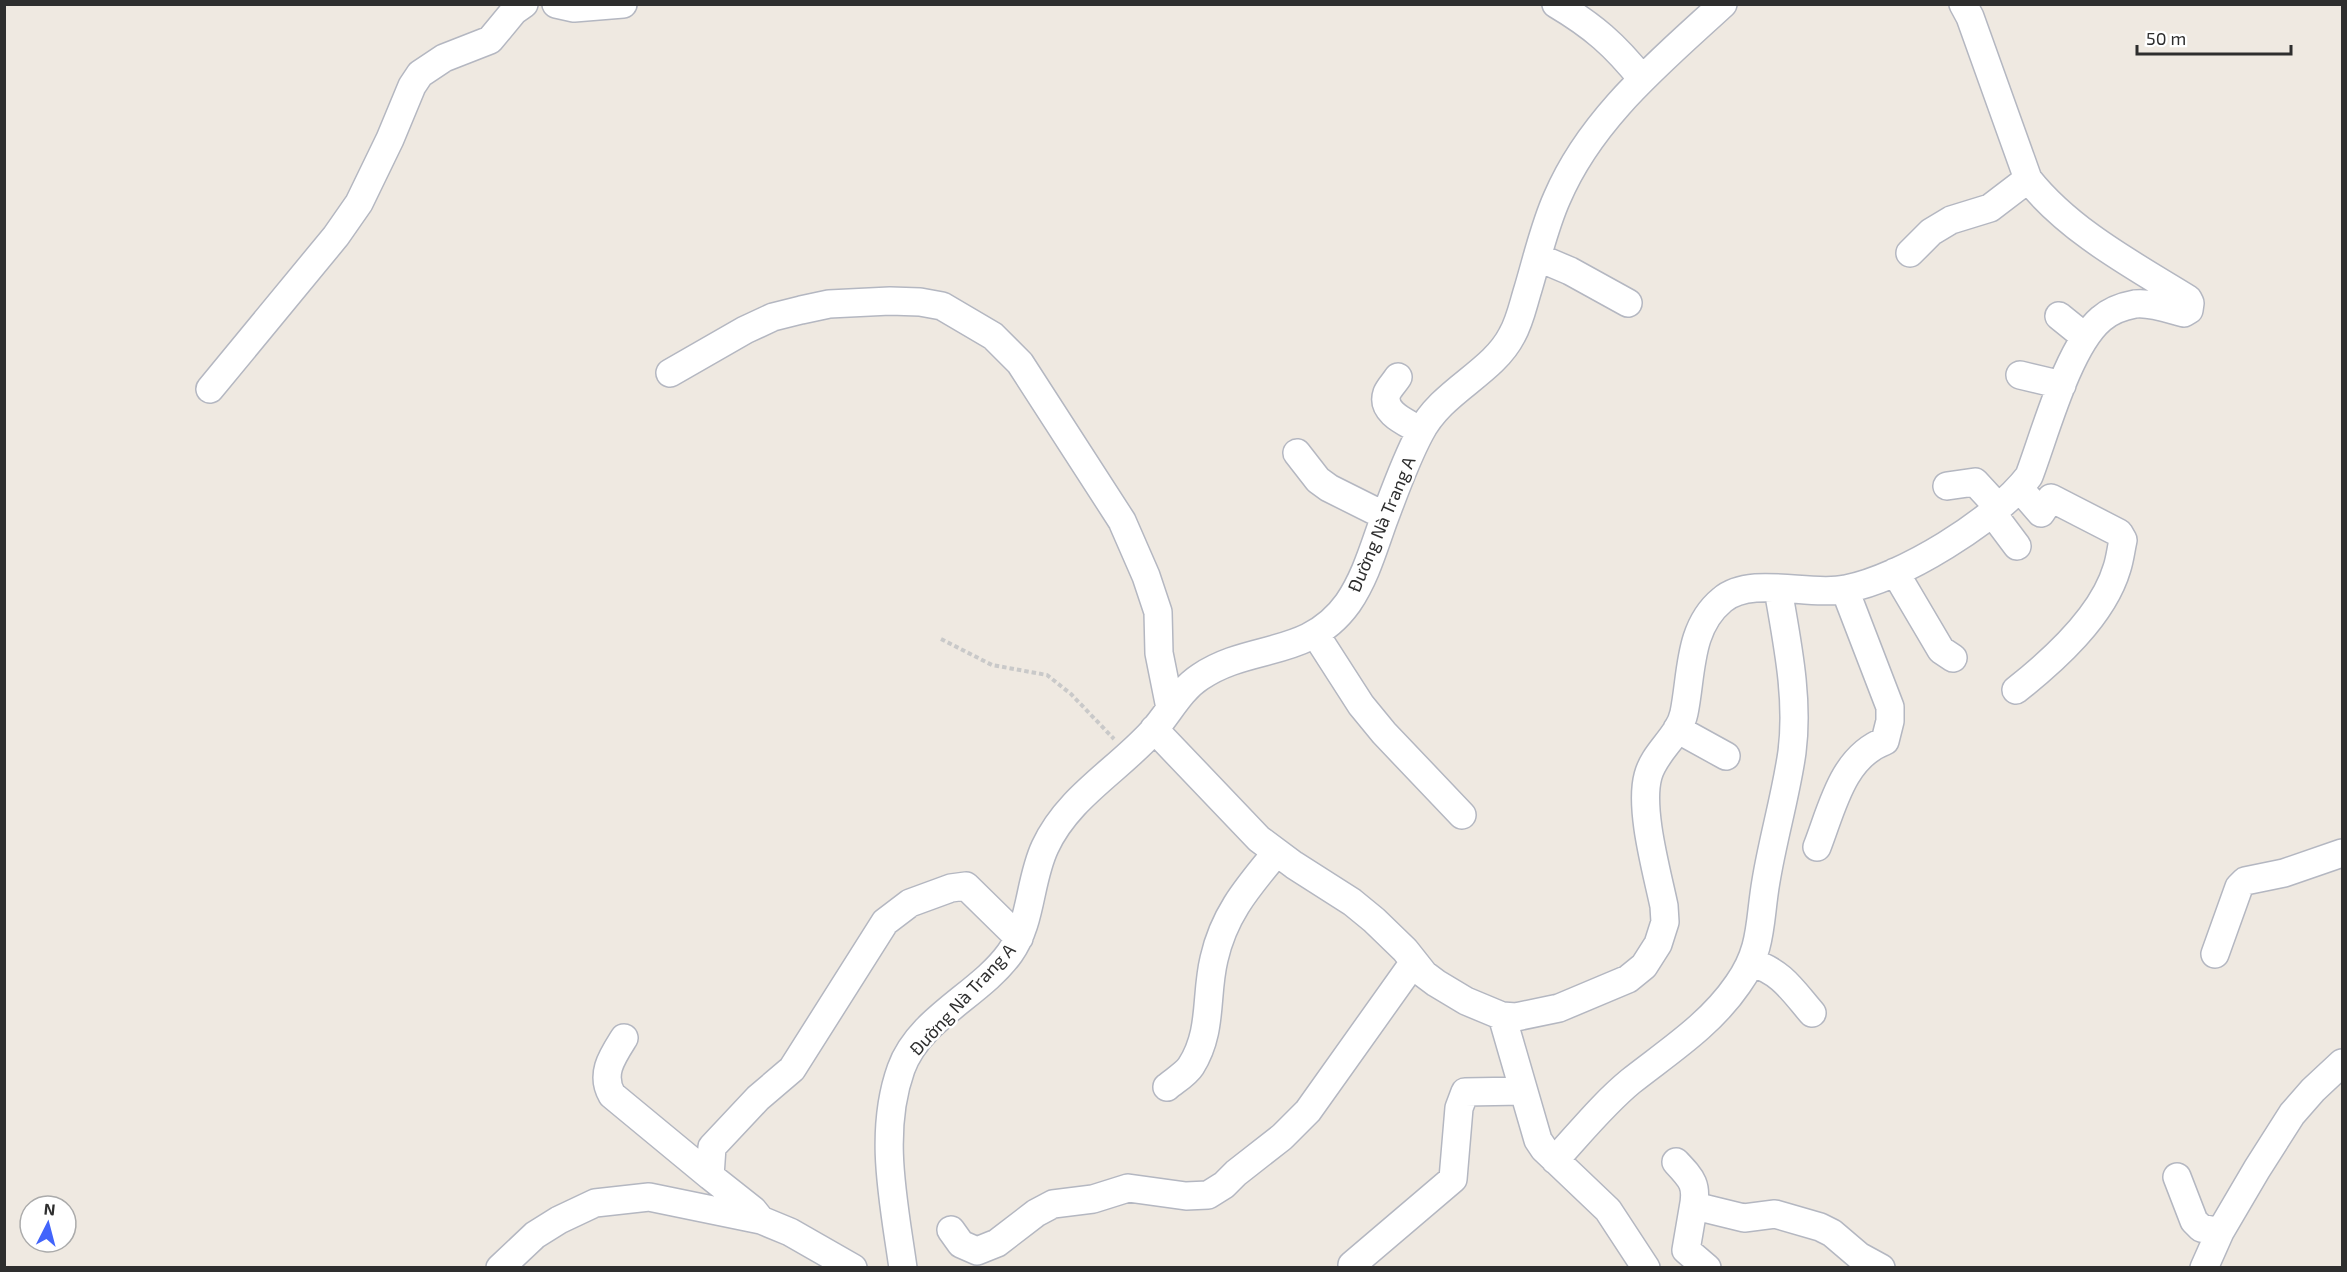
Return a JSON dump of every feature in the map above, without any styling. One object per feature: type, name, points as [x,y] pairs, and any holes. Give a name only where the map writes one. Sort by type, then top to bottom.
[{"type":"street","points":[[210,389],[336,236],[358,203],[390,139],[412,86],[420,74],[444,58],[490,40],[514,11],[524,4]]},
{"type":"street","points":[[556,4],[574,8],[623,4]]},
{"type":"street","points":[[1556,4],[1576,16],[1619,50],[1642,79]]},
{"type":"street","name":"Đường Nà Trang A","points":[[903,1268],[889,1154],[890,1117],[902,1066],[921,1036],[1007,957],[1019,938],[1038,864],[1058,822],[1092,785],[1129,755],[1162,719],[1185,689],[1202,676],[1222,666],[1316,635],[1332,621],[1358,588],[1421,431],[1440,404],[1497,357],[1511,338],[1557,198],[1572,166],[1620,102],[1723,4]]},
{"type":"street","points":[[670,374],[745,330],[773,317],[829,304],[890,301],[920,302],[942,306],[993,336],[1020,363],[1122,521],[1131,540],[1158,612],[1162,719],[1259,838],[1276,853],[1352,902],[1392,936],[1424,974],[1466,1001],[1502,1016],[1516,1017],[1559,1008],[1628,979],[1644,966],[1658,944],[1665,922],[1646,804],[1648,776],[1659,753],[1677,729],[1683,716],[1698,631],[1706,616],[1732,592],[1749,588],[1845,590],[1895,572],[1926,557],[1996,511],[2020,489],[2029,476],[2062,385],[2085,337],[2102,318],[2118,309],[2137,304],[2159,306],[2184,313],[2189,310],[2188,299],[2085,232],[2039,193],[2028,179],[1970,17],[1963,4]]},
{"type":"street","points":[[1910,253],[1931,232],[1951,220],[1990,208],[2028,179]]},
{"type":"street","points":[[1537,257],[1570,271],[1628,303]]},
{"type":"street","points":[[2059,316],[2085,337]]},
{"type":"street","points":[[2020,375],[2062,385]]},
{"type":"street","points":[[1398,376],[1386,394],[1386,404],[1391,413],[1421,431]]},
{"type":"street","points":[[1297,453],[1318,480],[1329,488],[1385,516]]},
{"type":"street","points":[[1947,486],[1975,482],[2017,546]]},
{"type":"street","points":[[2016,690],[2048,665],[2073,638],[2100,603],[2118,567],[2123,540],[2119,532],[2051,498],[2041,513],[2020,489]]},
{"type":"street","points":[[1895,572],[1941,650],[1953,658]]},
{"type":"street","points":[[1555,1160],[1614,1097],[1701,1027],[1737,986],[1752,963],[1757,949],[1769,865],[1792,751],[1793,705],[1787,638],[1778,589]]},
{"type":"street","points":[[1817,848],[1849,769],[1872,746],[1885,741],[1890,721],[1890,707],[1845,590]]},
{"type":"street","points":[[1316,635],[1372,719],[1462,815]]},
{"type":"street","points":[[1677,729],[1726,756]]},
{"type":"street","points":[[1167,1087],[1190,1067],[1202,1040],[1209,1016],[1209,992],[1214,958],[1231,911],[1276,853]]},
{"type":"street","points":[[2215,954],[2239,887],[2245,881],[2284,873],[2343,853]]},
{"type":"street","points":[[710,1176],[712,1147],[758,1098],[792,1069],[885,921],[910,903],[951,888],[966,886],[1019,938]]},
{"type":"street","points":[[951,1230],[961,1244],[977,1251],[997,1244],[1036,1213],[1053,1204],[1093,1199],[1128,1188],[1186,1196],[1208,1195],[1224,1185],[1282,1137],[1308,1111],[1414,962]]},
{"type":"street","points":[[1752,963],[1777,973],[1812,1013]]},
{"type":"street","points":[[1502,1016],[1538,1140],[1544,1149],[1608,1210],[1646,1268]]},
{"type":"street","points":[[624,1038],[609,1062],[607,1086],[612,1095],[753,1210],[761,1220]]},
{"type":"street","points":[[2204,1268],[2220,1232],[2292,1114],[2313,1090],[2343,1063]]},
{"type":"street","points":[[1352,1265],[1453,1179],[1459,1108],[1465,1092],[1523,1090]]},
{"type":"street","points":[[1676,1162],[1694,1184],[1695,1197],[1686,1250],[1707,1268]]},
{"type":"street","points":[[2177,1177],[2194,1221],[2201,1228],[2220,1232]]},
{"type":"street","points":[[500,1268],[535,1235],[559,1220],[595,1203],[649,1197],[761,1220],[790,1232],[853,1268]]},
{"type":"street","points":[[1693,1209],[1699,1207],[1744,1218],[1774,1214],[1820,1227],[1832,1233],[1859,1256],[1881,1268]]},
{"type":"path","points":[[941,639],[992,665],[1047,675],[1071,694],[1129,755]]}]
